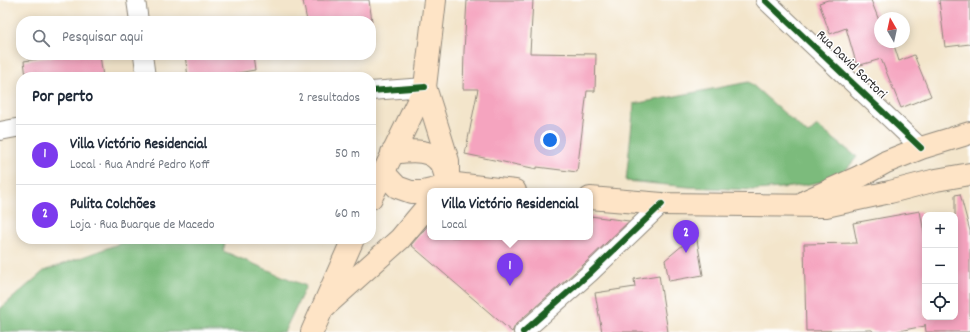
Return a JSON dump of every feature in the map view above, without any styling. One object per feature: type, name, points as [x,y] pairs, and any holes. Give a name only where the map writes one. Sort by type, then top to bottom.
[{"type":"main road","points":[[376,187],[425,87],[435,0]]},
{"type":"main road","points":[[425,87],[448,161],[444,187]]},
{"type":"main road","points":[[797,205],[859,177],[886,162],[921,148],[970,133]]},
{"type":"main road","points":[[392,153],[410,151],[425,153],[435,157],[441,164],[444,187]]},
{"type":"main road","points":[[383,172],[397,187],[412,192],[427,191]]},
{"type":"main road","points":[[593,198],[662,204],[826,206],[854,201],[936,180],[970,174]]},
{"type":"main road","points":[[444,187],[462,188]]},
{"type":"main road","points":[[324,307],[400,238],[427,206]]},
{"type":"main road","points":[[312,332],[351,244]]},
{"type":"street","points":[[136,0],[138,16]]},
{"type":"street","name":"Rua David Sartori","points":[[765,0],[921,148]]},
{"type":"street","points":[[144,60],[145,72]]},
{"type":"street","points":[[376,91],[425,87]]},
{"type":"street","points":[[0,131],[16,128]]},
{"type":"street","points":[[523,332],[590,273],[662,204]]},
{"type":"green space","points":[[749,82],[808,134],[817,126],[857,157],[838,179],[792,187],[755,190],[689,187],[626,181],[634,104]]},
{"type":"green space","points":[[118,244],[225,244],[223,251],[306,286],[284,332],[0,332],[0,309],[44,271]]},
{"type":"building","points":[[369,0],[371,16],[306,16],[303,1]]},
{"type":"building","points":[[467,0],[533,0],[530,53],[596,54],[595,91],[587,91],[577,172],[537,167],[537,169],[465,154],[478,89],[463,89]]},
{"type":"building","points":[[828,0],[871,0],[876,12],[874,12],[874,48],[895,48],[899,61],[914,55],[931,96],[901,108],[881,59],[857,66],[846,28],[830,34],[819,3]]},
{"type":"building","points":[[939,0],[970,0],[970,44],[945,47]]},
{"type":"building","points":[[101,60],[102,72],[25,72],[24,61]]},
{"type":"building","points":[[186,60],[254,60],[255,70],[243,72],[187,72]]},
{"type":"building","points":[[960,194],[970,231],[970,332],[926,332],[925,324],[925,326],[893,332],[873,332],[872,330],[806,331],[804,244],[857,243],[853,223],[920,211],[922,222],[922,320],[958,320],[958,212],[955,212],[955,195]]},
{"type":"building","points":[[593,216],[629,221],[583,265],[516,324],[512,332],[411,245],[427,226],[427,240],[593,240]]},
{"type":"building","points":[[696,234],[703,275],[669,281],[665,260]]},
{"type":"building","points":[[659,275],[668,332],[602,332],[595,293],[635,287],[634,279]]},
{"type":"cycle path","points":[[765,0],[921,148]]},
{"type":"cycle path","points":[[376,91],[425,87]]},
{"type":"cycle path","points":[[523,332],[590,273],[662,204]]},
{"type":"place","name":"Pulita Colchões","points":[[686,253]]},
{"type":"place","name":"Villa Victório Residencial","points":[[510,286]]}]
